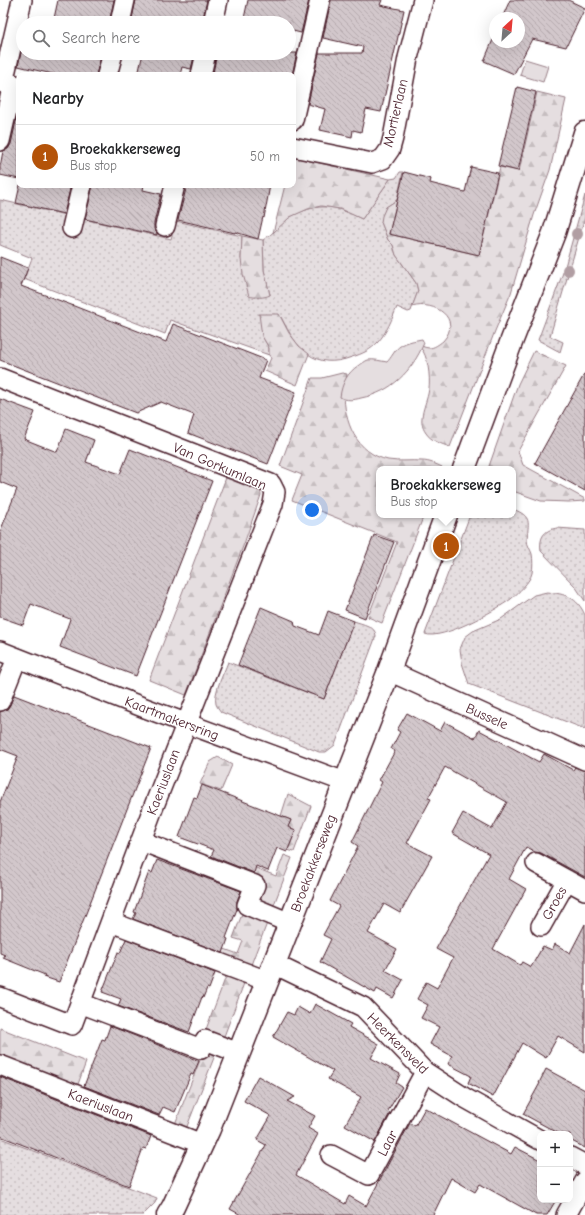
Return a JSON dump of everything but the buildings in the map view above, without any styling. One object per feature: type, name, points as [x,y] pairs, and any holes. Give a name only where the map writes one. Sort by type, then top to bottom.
[{"type":"street","points":[[20,16],[22,0]]},
{"type":"street","points":[[122,16],[125,0]]},
{"type":"street","points":[[215,16],[218,0]]},
{"type":"street","points":[[296,107],[320,0]]},
{"type":"street","name":"Mortierlaan","points":[[296,148],[372,163],[383,159],[390,149],[393,138],[408,58],[423,0]]},
{"type":"street","points":[[0,141],[16,39]]},
{"type":"street","points":[[108,72],[110,60]]},
{"type":"street","points":[[202,72],[204,60]]},
{"type":"street","points":[[465,466],[554,233],[585,133]]},
{"type":"street","points":[[72,228],[81,188]]},
{"type":"street","points":[[165,226],[174,188]]},
{"type":"street","name":"Van Gorkumlaan","points":[[0,378],[271,484],[275,492],[273,504],[186,723]]},
{"type":"street","name":"Broekakkerseweg","points":[[166,1212],[202,1144],[239,1053],[389,671],[445,518]]},
{"type":"street","name":"Kaartmakersring","points":[[0,651],[186,723],[345,782]]},
{"type":"street","points":[[0,701],[17,658]]},
{"type":"street","name":"Bussele","points":[[389,671],[585,760]]},
{"type":"street","name":"Kaeriuslaan","points":[[1,1002],[72,1025],[186,723]]},
{"type":"street","points":[[141,841],[255,885],[247,905],[290,922]]},
{"type":"street","name":"Groes","points":[[536,863],[585,890]]},
{"type":"street","name":"Groes","points":[[541,926],[566,880]]},
{"type":"street","points":[[111,922],[270,972]]},
{"type":"street","name":"Heerkensveld","points":[[270,972],[363,1007],[425,1072],[465,1098],[537,1138]]},
{"type":"street","points":[[80,1003],[201,1050],[205,1040],[239,1053]]},
{"type":"street","name":"Kaeriuslaan","points":[[0,1066],[202,1144]]},
{"type":"street","name":"Laar","points":[[331,1155],[369,1175],[425,1072]]},
{"type":"street","points":[[573,1159],[585,1165]]},
{"type":"street","points":[[566,1215],[585,1181]]},
{"type":"green space","points":[[525,59],[548,66],[543,82],[520,75]]},
{"type":"green space","points":[[537,92],[566,99],[550,170],[534,215],[511,293],[450,447],[437,442],[428,436],[423,428],[422,419],[429,389],[429,372],[427,360],[423,351],[414,342],[427,348],[438,345],[443,341],[448,333],[450,325],[444,313],[437,309],[429,306],[412,307],[418,291],[416,283],[396,255],[393,245],[388,240],[381,222],[382,216],[386,207],[397,200],[389,234],[479,255],[500,167],[519,171]]},
{"type":"green space","points":[[296,158],[390,179],[362,219],[340,209],[321,206],[308,209],[290,217],[273,233],[284,188],[296,188]]},
{"type":"green space","points":[[400,172],[403,172],[397,200],[386,207],[381,222],[388,240],[393,245],[396,255],[416,283],[418,291],[411,311],[408,312],[397,307],[387,330],[375,345],[363,353],[339,361],[317,359],[308,354],[294,339],[281,317],[262,336],[269,348],[269,355],[170,320],[165,334],[24,279],[32,258],[0,245],[0,200],[171,239],[176,221],[242,236],[241,259],[270,295],[264,270],[263,240],[291,217],[312,208],[334,208],[362,219],[390,179],[396,178]]},
{"type":"green space","points":[[585,195],[585,217],[550,336],[563,342],[560,352],[538,340],[564,270]]},
{"type":"green space","points":[[242,236],[263,240],[264,270],[270,295],[265,297],[249,296],[243,274],[241,259]]},
{"type":"green space","points":[[259,314],[279,314],[289,333],[299,346],[309,354],[297,385],[265,371],[271,358],[269,355],[269,348],[262,336]]},
{"type":"green space","points":[[422,339],[424,343],[419,353],[400,379],[382,391],[372,395],[353,400],[347,400],[340,397],[342,387],[346,379],[351,371],[359,365],[368,360],[387,362],[402,345]]},
{"type":"green space","points":[[534,351],[566,366],[518,451],[523,465],[585,499],[585,501],[541,501],[516,492],[516,466],[489,466],[518,384]]},
{"type":"green space","points":[[342,373],[347,374],[344,392],[346,414],[349,425],[354,435],[368,451],[388,460],[425,461],[440,466],[376,466],[376,518],[423,518],[382,623],[368,617],[397,542],[292,500],[302,475],[280,466],[312,378],[322,378]]},
{"type":"green space","points":[[227,475],[260,489],[261,495],[186,695],[149,680]]},
{"type":"green space","points":[[516,510],[524,515],[528,521],[527,542],[532,554],[533,564],[531,576],[526,584],[511,599],[482,617],[444,633],[433,635],[425,634],[469,518],[516,518]]},
{"type":"green space","points":[[557,528],[585,530],[585,601],[575,586],[541,551],[543,535],[549,530]]},
{"type":"green space","points":[[547,592],[565,595],[574,600],[585,615],[585,729],[469,684],[462,663],[460,649],[465,637],[473,631],[501,619],[534,595]]},
{"type":"green space","points":[[354,621],[364,624],[374,630],[376,636],[335,745],[326,752],[319,752],[221,712],[217,707],[215,699],[216,694],[228,662],[324,699]]},
{"type":"green space","points":[[218,757],[232,765],[221,791],[200,784],[210,762]]},
{"type":"green space","points":[[288,794],[311,806],[294,852],[288,850],[296,830],[288,827],[291,820],[281,816]]},
{"type":"green space","points":[[284,855],[292,858],[273,907],[255,904],[264,882],[248,875],[251,866],[276,876]]},
{"type":"green space","points":[[244,909],[269,918],[249,970],[205,953],[208,943],[238,954],[243,941],[233,938]]},
{"type":"green space","points":[[228,971],[246,978],[223,1039],[205,1032]]},
{"type":"green space","points":[[0,1028],[86,1062],[77,1087],[0,1057]]},
{"type":"green space","points":[[205,1047],[217,1050],[186,1129],[175,1124]]},
{"type":"green space","points":[[0,1138],[157,1198],[155,1203],[143,1215],[0,1215]]},
{"type":"place","name":"Broekakkerseweg","points":[[446,546]]}]
